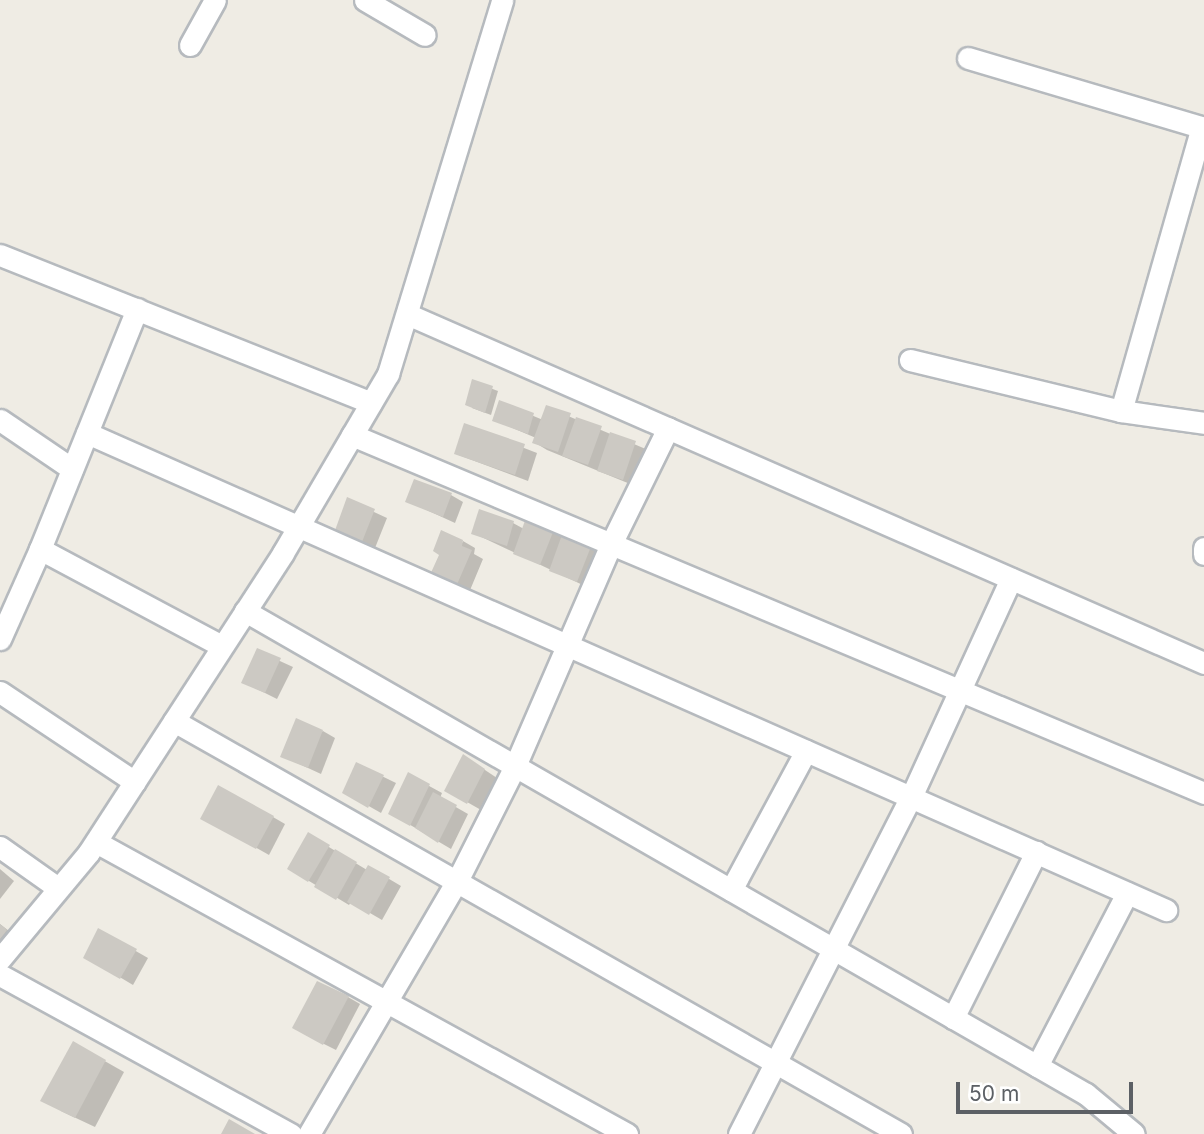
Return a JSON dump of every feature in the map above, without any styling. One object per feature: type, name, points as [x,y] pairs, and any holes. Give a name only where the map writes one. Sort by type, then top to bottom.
[{"type":"street","points":[[190,45],[215,0]]},
{"type":"street","points":[[365,0],[425,35]]},
{"type":"street","points":[[0,959],[96,842],[245,611],[388,374],[502,0]]},
{"type":"street","points":[[968,58],[1203,128],[1121,411]]},
{"type":"street","points":[[0,255],[371,403]]},
{"type":"street","points":[[0,639],[40,549],[137,309]]},
{"type":"street","points":[[407,314],[1204,663]]},
{"type":"street","points":[[910,360],[1121,411],[1204,423]]},
{"type":"street","points":[[0,420],[72,469]]},
{"type":"street","points":[[309,1134],[384,1001],[457,881],[514,766],[611,544],[667,428]]},
{"type":"street","points":[[87,433],[1166,910]]},
{"type":"street","points":[[352,435],[1204,793]]},
{"type":"street","points":[[1204,548],[1204,554]]},
{"type":"street","points":[[40,549],[222,646]]},
{"type":"street","points":[[739,1134],[911,797],[1011,579]]},
{"type":"street","points":[[245,611],[1086,1094],[1134,1134]]},
{"type":"street","points":[[0,692],[135,782]]},
{"type":"street","points":[[174,721],[901,1134]]},
{"type":"street","points":[[731,890],[806,751]]},
{"type":"street","points":[[96,842],[627,1134]]},
{"type":"street","points":[[0,848],[58,888]]},
{"type":"street","points":[[953,1018],[1036,852]]},
{"type":"street","points":[[1037,1066],[1127,892]]},
{"type":"street","points":[[0,975],[290,1134]]},
{"type":"building","points":[[472,379],[493,386],[485,413],[465,405]]},
{"type":"building","points":[[499,400],[534,413],[528,434],[492,421]]},
{"type":"building","points":[[546,405],[571,413],[558,452],[532,443]]},
{"type":"building","points":[[576,417],[602,426],[588,465],[562,456]]},
{"type":"building","points":[[464,423],[525,444],[515,475],[454,454]]},
{"type":"building","points":[[610,432],[636,441],[623,480],[597,471]]},
{"type":"building","points":[[414,479],[452,493],[443,517],[405,502]]},
{"type":"building","points":[[347,497],[375,509],[360,547],[333,536]]},
{"type":"building","points":[[479,509],[514,521],[507,546],[471,534]]},
{"type":"building","points":[[527,515],[555,527],[540,565],[513,554]]},
{"type":"building","points":[[441,530],[463,540],[462,546],[472,550],[455,589],[429,577],[439,555],[433,551]]},
{"type":"building","points":[[563,532],[592,544],[577,582],[549,571]]},
{"type":"building","points":[[257,648],[281,658],[265,693],[241,683]]},
{"type":"building","points":[[296,718],[323,730],[308,768],[280,757]]},
{"type":"building","points":[[463,754],[485,769],[467,804],[444,791]]},
{"type":"building","points":[[356,762],[384,775],[368,808],[342,793]]},
{"type":"building","points":[[408,772],[430,784],[410,826],[388,814]]},
{"type":"building","points":[[218,785],[274,816],[256,849],[200,819]]},
{"type":"building","points":[[433,792],[457,805],[438,843],[415,828]]},
{"type":"building","points":[[308,832],[330,845],[308,882],[287,869]]},
{"type":"building","points":[[335,849],[357,862],[336,900],[314,887]]},
{"type":"building","points":[[368,865],[390,877],[369,915],[347,902]]},
{"type":"building","points":[[0,924],[7,930],[0,939]]},
{"type":"building","points":[[98,928],[137,949],[120,979],[83,958]]},
{"type":"building","points":[[317,981],[349,996],[323,1045],[292,1028]]},
{"type":"building","points":[[73,1041],[106,1060],[75,1118],[40,1101]]},
{"type":"building","points":[[229,1119],[255,1134],[221,1134]]}]
